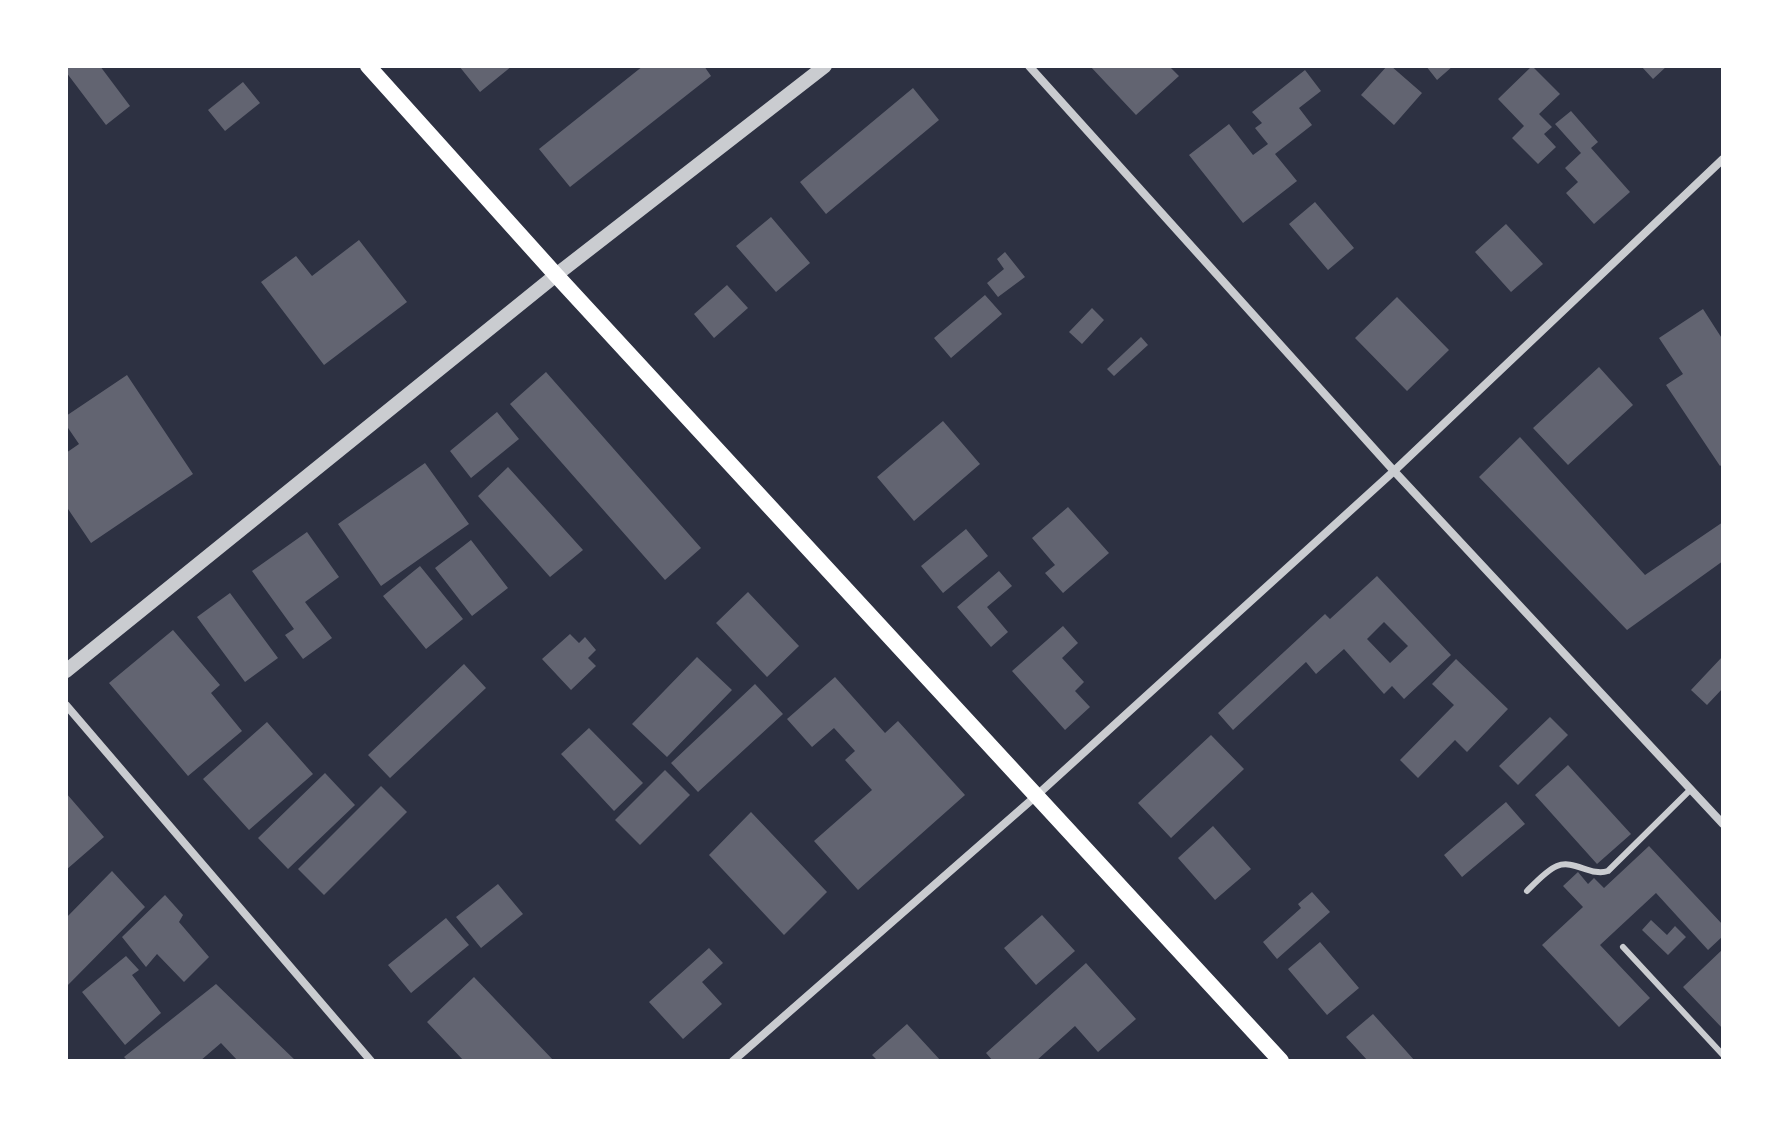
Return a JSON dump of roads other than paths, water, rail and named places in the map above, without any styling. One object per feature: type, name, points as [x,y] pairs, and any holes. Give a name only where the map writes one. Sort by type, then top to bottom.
[{"type":"main road","points":[[368,66],[556,275],[1281,1061]]},
{"type":"street","points":[[66,671],[556,275],[825,66]]},
{"type":"street","points":[[1029,66],[1394,471],[1723,824]]},
{"type":"street","points":[[733,1061],[1036,796],[1394,471],[1723,159]]},
{"type":"street","points":[[66,705],[371,1061]]},
{"type":"lane","points":[[1527,891],[1557,866],[1570,865],[1601,873],[1608,871],[1690,790]]},
{"type":"lane","points":[[1623,947],[1723,1055]]}]
